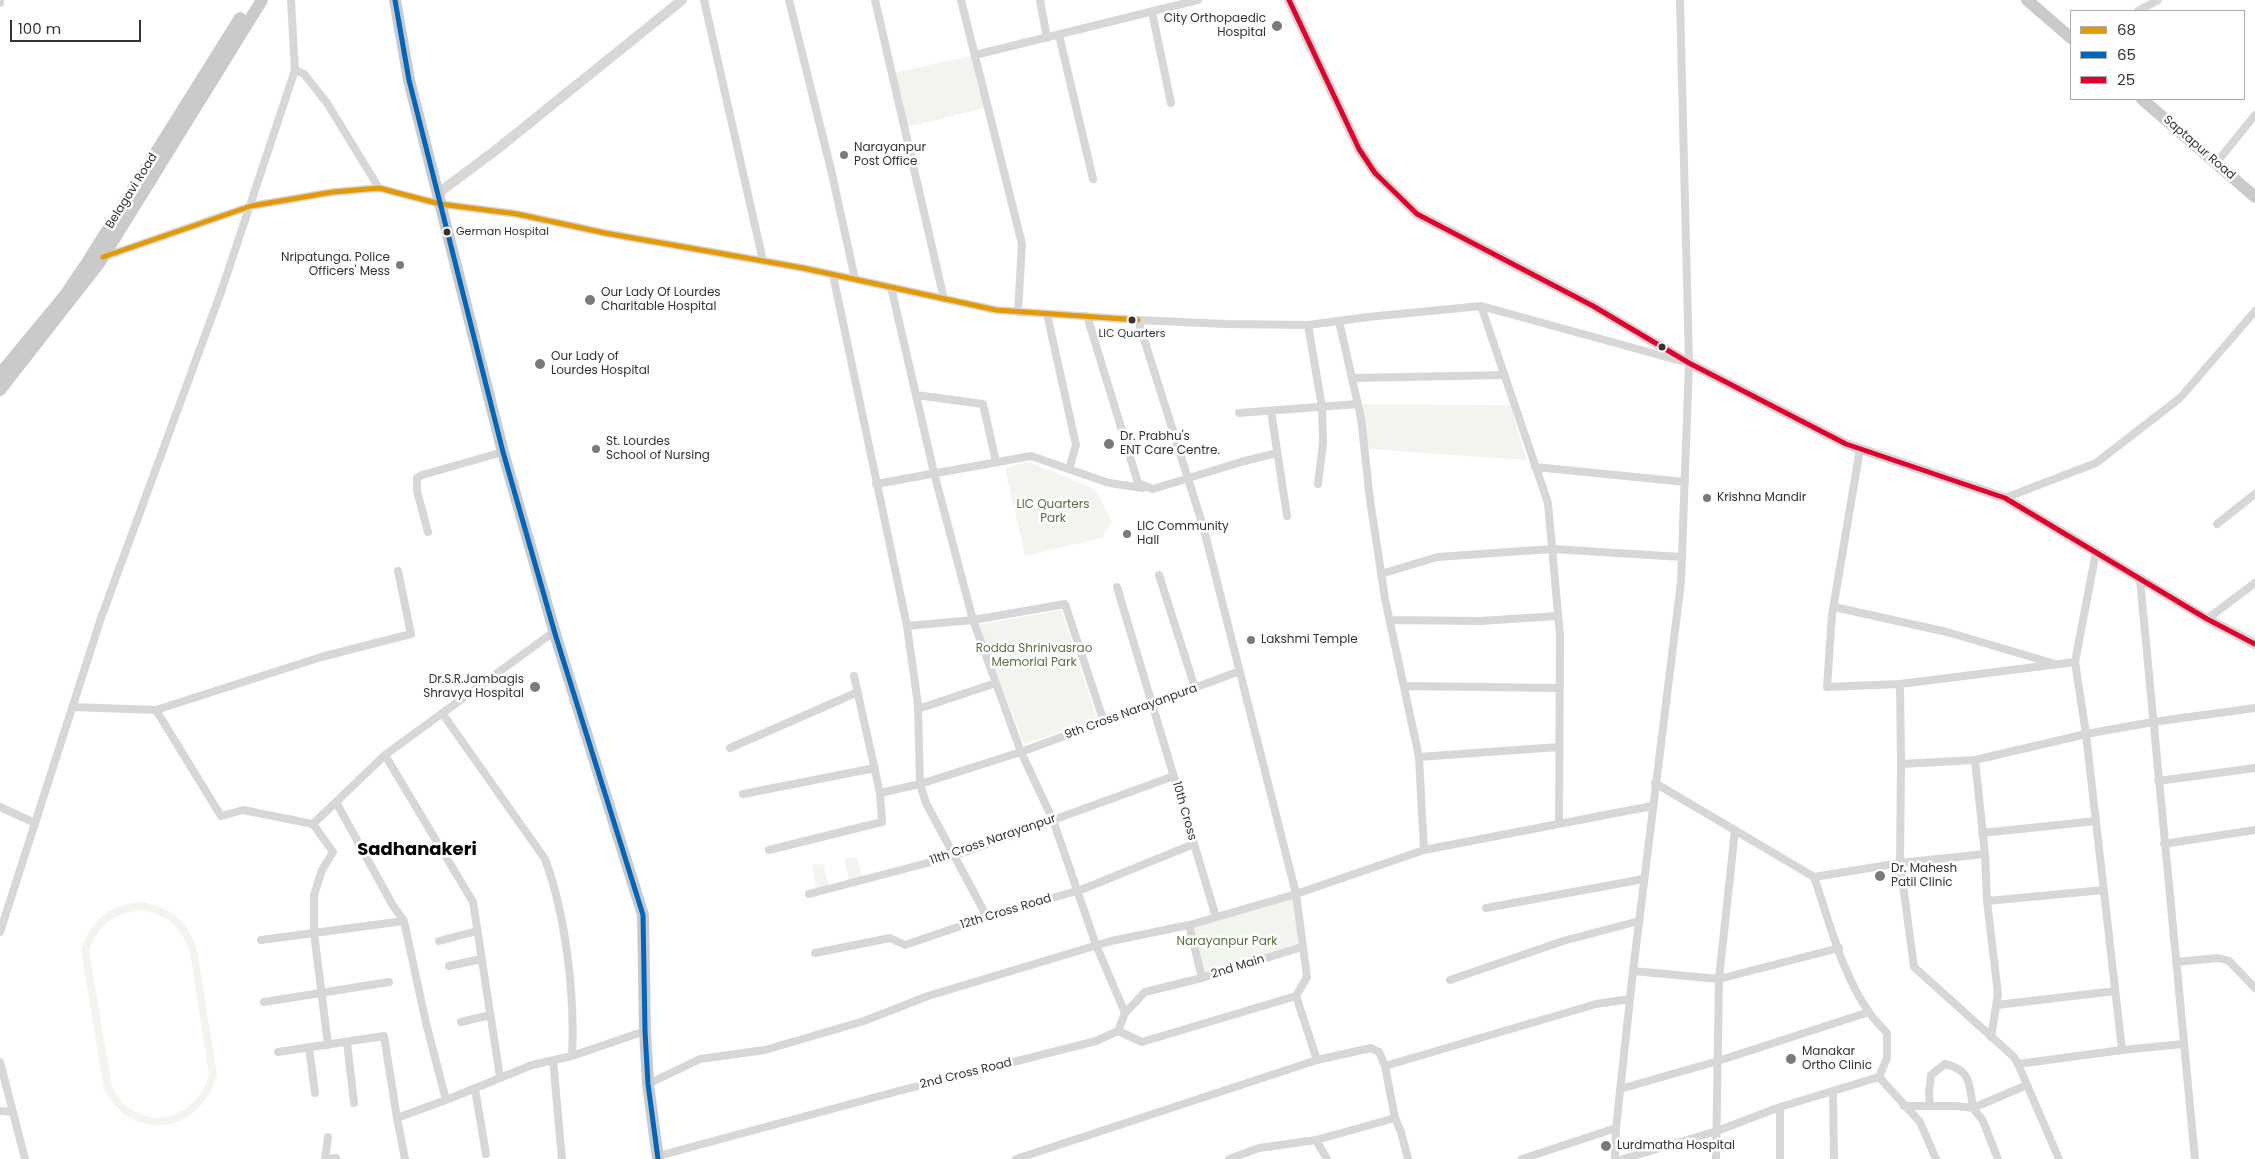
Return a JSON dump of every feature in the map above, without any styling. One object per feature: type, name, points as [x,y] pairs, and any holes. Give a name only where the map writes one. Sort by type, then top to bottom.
[{"type":"main road","name":"Belagavi Road","points":[[0,374],[64,296],[88,261],[252,0]]},
{"type":"main road","points":[[0,390],[72,300],[103,257],[262,0]]},
{"type":"main road","points":[[395,0],[409,80],[503,452],[555,631],[642,915],[648,1084],[658,1157]]},
{"type":"main road","points":[[2027,0],[2070,37]]},
{"type":"main road","name":"Saptapur Road","points":[[2143,100],[2255,197]]},
{"type":"street","points":[[0,932],[101,618],[251,206],[295,70],[291,0]]},
{"type":"street","points":[[438,199],[682,0]]},
{"type":"street","points":[[704,0],[763,261]]},
{"type":"street","points":[[789,0],[832,174],[855,279]]},
{"type":"street","points":[[875,0],[944,299]]},
{"type":"street","points":[[961,0],[1022,244],[1018,312]]},
{"type":"street","points":[[1040,0],[1047,38]]},
{"type":"street","points":[[975,55],[1198,0]]},
{"type":"street","points":[[1289,0],[1359,149],[1375,173],[1417,214],[1593,306],[1689,363],[1846,444],[2006,498],[2206,619],[2255,644]]},
{"type":"street","points":[[1615,1159],[1616,1128],[1633,970],[1681,582],[1689,363],[1680,0]]},
{"type":"street","points":[[2140,10],[2158,0]]},
{"type":"street","points":[[1152,12],[1171,103]]},
{"type":"street","points":[[1059,35],[1093,179]]},
{"type":"street","points":[[295,70],[304,74],[327,103],[379,188]]},
{"type":"street","points":[[2216,162],[2255,115]]},
{"type":"street","points":[[103,257],[251,206],[333,192],[379,188],[605,233],[855,279],[996,310],[1138,320],[1308,325],[1481,306],[1689,363]]},
{"type":"street","points":[[833,275],[907,626],[918,709],[920,784],[926,803],[987,917]]},
{"type":"street","points":[[891,287],[934,473],[973,620],[1021,752],[1053,820],[1096,945],[1125,1013]]},
{"type":"street","points":[[1481,306],[1548,503],[1558,616],[1560,688],[1559,824]]},
{"type":"street","points":[[2006,498],[2096,463],[2180,398],[2255,311]]},
{"type":"street","points":[[1047,314],[1076,445],[1069,469]]},
{"type":"street","points":[[1087,316],[1131,467],[1138,483],[1153,489]]},
{"type":"street","points":[[1138,320],[1188,477],[1240,671],[1296,894],[1307,977],[1296,996],[1142,1042],[1118,1032],[1125,1013],[1145,992],[1202,978],[1190,925]]},
{"type":"street","points":[[1339,321],[1358,404],[1381,574],[1419,757],[1424,850]]},
{"type":"street","points":[[1308,325],[1322,407],[1323,444],[1318,484]]},
{"type":"street","points":[[1352,378],[1504,374]]},
{"type":"street","points":[[916,395],[983,404],[996,462]]},
{"type":"street","points":[[1239,413],[1358,404]]},
{"type":"street","points":[[1271,411],[1287,516]]},
{"type":"street","points":[[1860,449],[1834,607],[1827,687],[1900,684],[2074,662]]},
{"type":"street","points":[[428,532],[417,491],[418,478],[422,475],[503,452]]},
{"type":"street","points":[[876,484],[1031,456],[1109,484],[1153,489],[1188,477],[1277,453]]},
{"type":"street","points":[[1535,467],[1685,482]]},
{"type":"street","points":[[2217,524],[2255,494]]},
{"type":"street","points":[[1381,574],[1437,557],[1552,549],[1682,557]]},
{"type":"street","points":[[2096,552],[2074,662],[2086,734],[2122,1050]]},
{"type":"street","points":[[72,706],[156,710],[321,657],[411,634],[398,572]]},
{"type":"street","points":[[1159,575],[1195,688]]},
{"type":"street","points":[[2140,579],[2195,1159]]},
{"type":"street","points":[[2206,619],[2255,583]]},
{"type":"street","name":"10th Cross","points":[[1117,587],[1216,917]]},
{"type":"street","points":[[907,626],[973,620],[1065,604],[1104,722]]},
{"type":"street","points":[[1834,607],[1947,632],[2056,664]]},
{"type":"street","points":[[1390,620],[1480,620],[1558,616]]},
{"type":"street","points":[[313,824],[386,755],[555,631]]},
{"type":"street","name":"9th Cross Narayanpura","points":[[880,793],[920,784],[1021,752],[1240,671]]},
{"type":"street","points":[[769,850],[882,822],[880,793],[854,676]]},
{"type":"street","points":[[918,709],[996,683]]},
{"type":"street","points":[[1900,684],[1900,864],[1914,966],[2014,1057],[2059,1159]]},
{"type":"street","points":[[1404,686],[1560,688]]},
{"type":"street","points":[[730,748],[858,692]]},
{"type":"street","points":[[1901,764],[1975,760],[2086,734],[2153,722],[2255,708]]},
{"type":"street","points":[[156,710],[221,816],[243,810],[313,824],[333,852],[322,870],[314,895],[314,933],[328,1044]]},
{"type":"street","points":[[442,713],[545,859],[552,880],[563,930],[573,1025],[572,1056]]},
{"type":"street","points":[[1419,757],[1559,747]]},
{"type":"street","points":[[386,755],[473,902],[500,1078]]},
{"type":"street","points":[[1975,760],[1987,901],[1998,994],[1991,1037]]},
{"type":"street","points":[[743,794],[875,768]]},
{"type":"street","points":[[2158,781],[2255,768]]},
{"type":"street","name":"11th Cross Narayanpur","points":[[809,894],[954,856],[1174,776]]},
{"type":"street","points":[[1655,783],[1814,877],[1984,854]]},
{"type":"street","points":[[336,802],[392,904],[404,921],[426,1022],[446,1100]]},
{"type":"street","points":[[648,1084],[700,1059],[774,1047],[864,1021],[928,996],[1096,945],[1190,925],[1296,894],[1424,850],[1652,806]]},
{"type":"street","points":[[0,807],[35,823]]},
{"type":"street","points":[[1982,833],[2096,821]]},
{"type":"street","points":[[1716,1159],[1719,979],[1735,830]]},
{"type":"street","points":[[2164,844],[2255,830]]},
{"type":"street","name":"12th Cross Road","points":[[815,952],[890,938],[905,945],[987,917],[1078,890],[1194,844]]},
{"type":"street","points":[[1623,1159],[1717,1131],[1780,1107],[1833,1093],[1879,1077],[1887,1058],[1887,1033],[1869,1012],[1856,991],[1838,948],[1814,877]]},
{"type":"street","points":[[1486,908],[1644,879]]},
{"type":"street","points":[[1987,901],[2104,890]]},
{"type":"street","points":[[261,940],[404,921]]},
{"type":"street","points":[[1450,980],[1563,941],[1639,921]]},
{"type":"street","points":[[439,941],[477,931]]},
{"type":"street","name":"2nd Main","points":[[1202,978],[1302,947]]},
{"type":"street","points":[[1633,970],[1719,979],[1838,948]]},
{"type":"street","points":[[2176,962],[2218,958],[2229,961],[2255,988]]},
{"type":"street","points":[[449,966],[481,959]]},
{"type":"street","points":[[264,1002],[389,982]]},
{"type":"street","points":[[1997,1005],[2115,992]]},
{"type":"street","points":[[1296,996],[1317,1060]]},
{"type":"street","points":[[1385,1066],[1596,1004],[1630,999]]},
{"type":"street","points":[[1620,1089],[1718,1061],[1869,1012]]},
{"type":"street","points":[[461,1022],[490,1015]]},
{"type":"street","points":[[397,1118],[475,1089],[532,1065],[572,1056],[645,1031]]},
{"type":"street","name":"2nd Cross Road","points":[[658,1157],[891,1093],[1096,1041],[1118,1032]]},
{"type":"street","points":[[278,1052],[384,1036],[405,1159]]},
{"type":"street","points":[[347,1042],[354,1103]]},
{"type":"street","points":[[2018,1064],[2184,1044]]},
{"type":"street","points":[[309,1047],[314,1093]]},
{"type":"street","points":[[1016,1159],[1317,1060],[1372,1048],[1379,1052],[1385,1066],[1395,1118],[1408,1159]]},
{"type":"street","points":[[553,1060],[562,1159]]},
{"type":"street","points":[[0,1062],[25,1159]]},
{"type":"street","points":[[1930,1106],[1929,1092],[1932,1075],[1945,1064],[1959,1067],[1968,1077],[1973,1108],[1982,1121],[1998,1159]]},
{"type":"street","points":[[1879,1077],[1920,1122],[1936,1159]]},
{"type":"street","points":[[1904,1106],[1973,1108],[2027,1085]]},
{"type":"street","points":[[475,1089],[486,1154]]},
{"type":"street","points":[[1833,1093],[1834,1159]]},
{"type":"street","points":[[1780,1107],[1780,1159]]},
{"type":"street","points":[[0,1111],[13,1112]]},
{"type":"street","points":[[1229,1159],[1259,1148],[1316,1140],[1395,1118]]},
{"type":"street","points":[[1526,1158],[1616,1128]]},
{"type":"street","points":[[328,1136],[329,1159]]},
{"type":"street","points":[[1316,1140],[1327,1159]]},
{"type":"green space","points":[[975,55],[988,107],[905,128],[892,73]]},
{"type":"green space","points":[[1362,404],[1510,405],[1527,460],[1367,449]]},
{"type":"green space","name":"LIC Quarters Park","points":[[1028,462],[1095,489],[1112,522],[1102,538],[1025,556],[1005,468]]},
{"type":"green space","name":"Rodda Shrinivasrao Memorial Park","points":[[1061,610],[1097,719],[1024,744],[978,625]]},
{"type":"green space","points":[[857,857],[862,877],[849,880],[844,859]]},
{"type":"green space","points":[[823,864],[829,886],[816,889],[812,865]]},
{"type":"green space","name":"Narayanpur Park","points":[[1296,894],[1302,947],[1202,978],[1189,925]]},
{"type":"green space","points":[[142,902],[171,912],[184,923],[197,950],[217,1075],[212,1090],[204,1102],[182,1120],[170,1124],[142,1123],[123,1114],[104,1090],[81,949],[91,929],[103,915],[111,910]],"holes":[[[142,910],[166,919],[178,928],[190,952],[209,1075],[197,1098],[188,1107],[166,1117],[142,1115],[126,1106],[112,1087],[89,951],[98,933],[115,917]]]},
{"type":"transit line","name":"65","points":[[395,0],[409,80],[503,452],[556,637],[643,915],[648,1084],[658,1159]]},
{"type":"transit line","name":"25","points":[[1289,0],[1359,149],[1375,173],[1417,214],[1593,306],[1689,363],[1846,444],[2005,498],[2207,619],[2255,644]]},
{"type":"transit line","name":"68","points":[[103,257],[251,206],[333,192],[379,188],[440,204],[517,214],[605,233],[803,268],[996,310],[1138,320]]},
{"type":"place","name":"City Orthopaedic Hospital","points":[[1277,26]]},
{"type":"place","name":"Narayanpur Post Office","points":[[844,155]]},
{"type":"place","name":"German Hospital","points":[[447,232]]},
{"type":"place","name":"Nripatunga. Police Officers' Mess","points":[[400,265]]},
{"type":"place","name":"Our Lady Of Lourdes Charitable Hospital","points":[[590,300]]},
{"type":"place","name":"LIC Quarters","points":[[1132,320]]},
{"type":"place","name":"Our Lady of Lourdes Hospital","points":[[540,364]]},
{"type":"place","name":"Dr. Prabhu's ENT Care Centre.","points":[[1109,444]]},
{"type":"place","name":"St. Lourdes School of Nursing","points":[[596,449]]},
{"type":"place","name":"Krishna Mandir","points":[[1707,498]]},
{"type":"place","name":"LIC Community Hall","points":[[1127,534]]},
{"type":"place","name":"Lakshmi Temple","points":[[1251,640]]},
{"type":"place","name":"Dr.S.R.Jambagis Shravya Hospital","points":[[535,687]]},
{"type":"place","name":"Dr. Mahesh Patil Clinic","points":[[1880,876]]},
{"type":"place","name":"Manakar Ortho Clinic","points":[[1791,1059]]},
{"type":"place","name":"Lurdmatha Hospital","points":[[1606,1146]]},
{"type":"district","name":"Sadhanakeri","points":[[417,850]]}]
